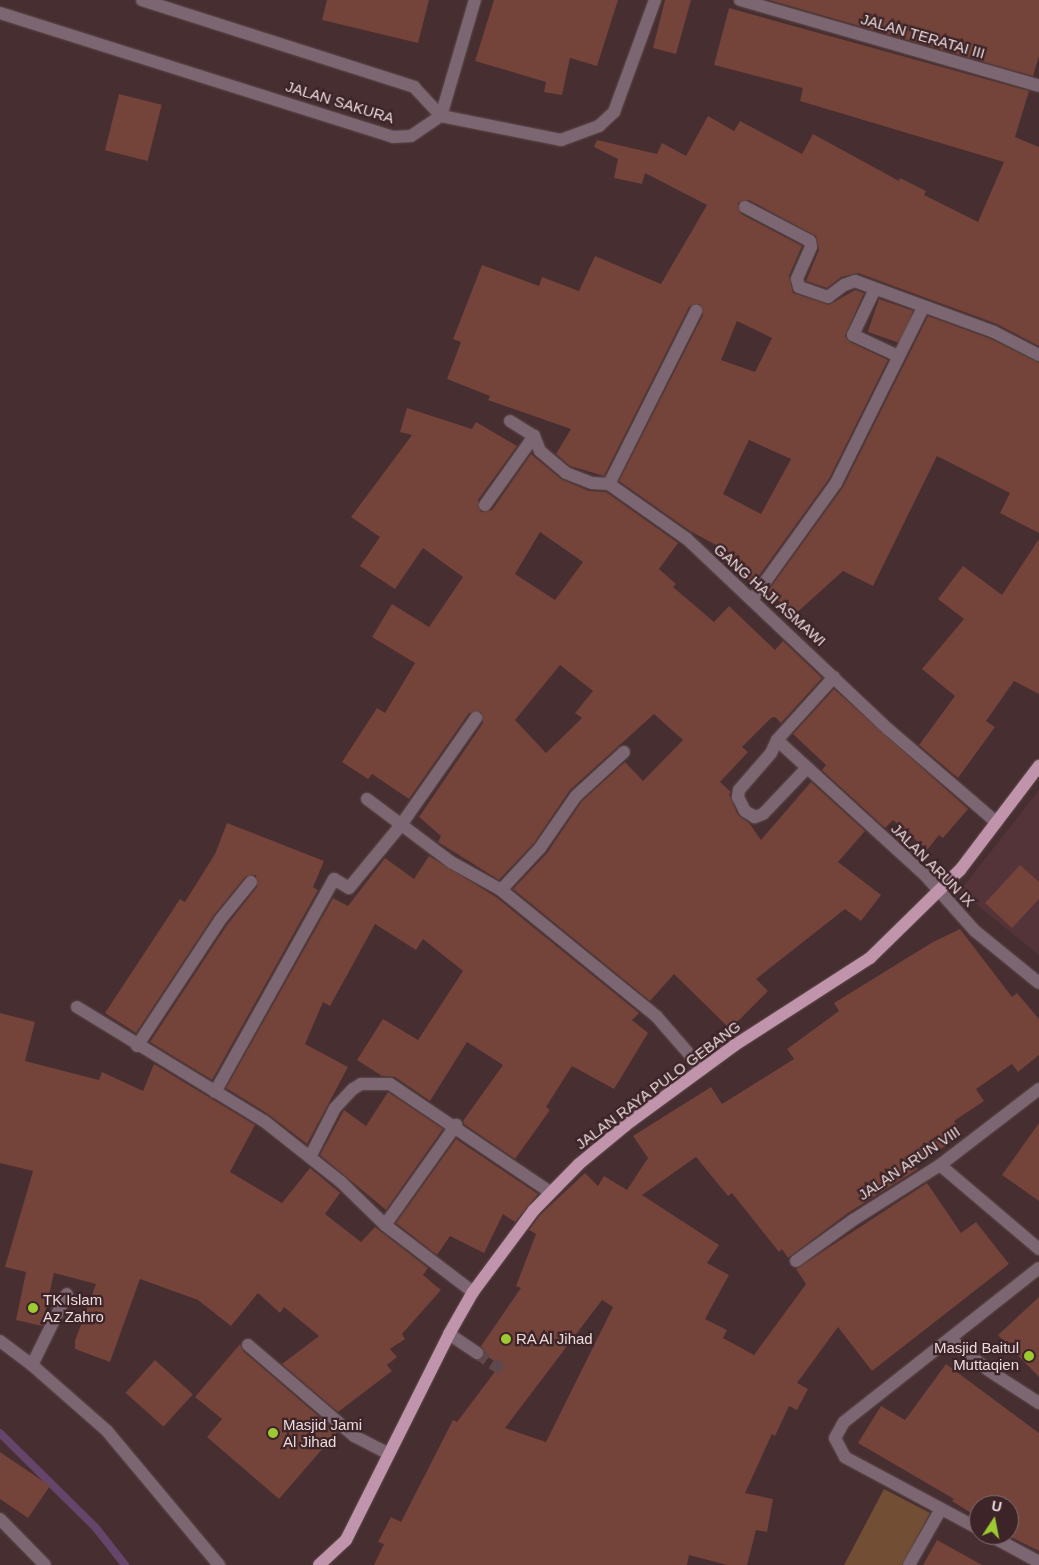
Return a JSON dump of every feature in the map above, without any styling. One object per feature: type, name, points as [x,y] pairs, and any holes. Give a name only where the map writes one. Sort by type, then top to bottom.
[{"type":"main road","name":"JALAN RAYA PULO GEBANG","points":[[319,1565],[346,1540],[387,1453],[473,1292],[522,1224],[550,1192],[626,1125],[702,1069],[870,958],[941,892],[1039,766]]},
{"type":"street","points":[[142,0],[414,87],[441,116],[561,140],[599,126],[614,112],[655,0]]},
{"type":"street","points":[[441,116],[475,0]]},
{"type":"street","name":"JALAN TERATAI III","points":[[740,0],[1039,86]]},
{"type":"street","name":"JALAN SAKURA","points":[[0,13],[393,136],[411,136],[441,116]]},
{"type":"street","points":[[745,207],[810,241],[812,247],[797,279],[799,287],[828,297],[849,282],[994,332],[1039,355]]},
{"type":"street","points":[[875,290],[853,335],[898,356]]},
{"type":"street","points":[[752,600],[836,483],[923,308]]},
{"type":"street","points":[[609,484],[696,311]]},
{"type":"street","name":"GANG HAJI ASMAWI","points":[[510,420],[534,436],[540,451],[566,473],[592,483],[609,484],[686,539],[834,676],[888,729],[996,822]]},
{"type":"street","points":[[485,506],[534,436]]},
{"type":"street","points":[[806,769],[763,814],[755,817],[745,811],[738,797],[739,790],[771,753],[777,740],[834,676]]},
{"type":"street","points":[[215,1092],[303,939],[334,879],[348,888],[401,825],[476,718]]},
{"type":"street","name":"JALAN ARUN IX","points":[[777,740],[806,769],[941,892],[975,930],[1039,982]]},
{"type":"street","points":[[501,890],[540,848],[576,796],[624,752]]},
{"type":"street","points":[[367,799],[451,862],[474,872],[501,890],[657,1017],[702,1069]]},
{"type":"street","points":[[137,1046],[220,920],[251,882]]},
{"type":"street","points":[[77,1007],[137,1046],[264,1121],[310,1157],[385,1224],[473,1292]]},
{"type":"street","points":[[310,1157],[335,1108],[361,1084],[390,1084],[456,1126],[550,1192]]},
{"type":"street","name":"JALAN ARUN VIII","points":[[796,1261],[853,1220],[940,1165],[1039,1090]]},
{"type":"street","points":[[385,1224],[456,1126]]},
{"type":"street","points":[[940,1165],[1039,1249]]},
{"type":"street","points":[[969,1524],[845,1457],[835,1438],[844,1422],[1039,1268]]},
{"type":"street","points":[[32,1365],[66,1294]]},
{"type":"street","points":[[449,1334],[477,1353]]},
{"type":"street","points":[[950,1339],[988,1370],[1039,1403]]},
{"type":"street","points":[[0,1341],[32,1365],[107,1431],[219,1565]]},
{"type":"street","points":[[248,1345],[354,1436],[387,1453]]},
{"type":"street","points":[[909,1565],[941,1509]]},
{"type":"street","points":[[0,1519],[45,1565]]},
{"type":"street","points":[[1008,1545],[1039,1562]]},
{"type":"shaded area","points":[[1039,790],[1039,955],[960,891]]},
{"type":"shaded area","points":[[884,1489],[930,1513],[902,1565],[844,1565]]},
{"type":"building","points":[[327,0],[429,0],[418,43],[322,20]]},
{"type":"building","points":[[494,0],[618,0],[597,66],[570,58],[562,95],[544,92],[546,82],[475,61]]},
{"type":"building","points":[[665,0],[691,0],[676,54],[653,48]]},
{"type":"building","points":[[769,0],[1039,0],[1039,56],[1033,76]]},
{"type":"building","points":[[729,8],[1029,91],[1015,137],[1039,147],[1039,346],[997,324],[858,273],[841,277],[827,288],[806,281],[819,250],[816,236],[749,200],[738,203],[741,214],[802,246],[789,276],[793,293],[829,305],[855,290],[864,293],[845,336],[850,342],[888,360],[829,479],[753,584],[725,560],[731,553],[690,531],[619,481],[703,315],[700,304],[689,307],[604,476],[570,466],[556,454],[571,429],[488,400],[490,396],[447,379],[461,342],[453,339],[482,265],[539,286],[542,277],[579,291],[595,256],[661,284],[707,205],[645,173],[642,184],[614,178],[618,159],[594,147],[597,140],[657,154],[662,143],[686,156],[708,116],[734,131],[740,121],[802,154],[813,134],[899,181],[900,178],[926,191],[924,195],[978,222],[1004,162],[800,101],[803,88],[714,65]],"holes":[[[737,321],[772,338],[755,372],[721,360]],[[749,440],[791,459],[761,514],[723,494]]]},
{"type":"building","points":[[119,94],[162,105],[148,161],[105,150]]},
{"type":"building","points":[[879,299],[913,311],[902,344],[868,332]]},
{"type":"building","points":[[928,316],[991,339],[1039,363],[1039,533],[1000,513],[1010,493],[937,456],[873,586],[843,571],[794,615],[768,591],[843,487]]},
{"type":"building","points":[[407,408],[472,429],[476,422],[517,446],[478,500],[481,512],[492,510],[531,454],[561,479],[589,491],[606,492],[678,543],[659,569],[676,584],[673,587],[714,622],[729,606],[775,650],[783,641],[822,678],[781,723],[775,717],[771,718],[742,747],[748,752],[720,782],[731,792],[729,794],[738,815],[749,823],[761,840],[811,782],[865,831],[838,862],[881,895],[861,921],[845,909],[756,979],[768,991],[730,1029],[674,974],[650,1001],[513,889],[547,853],[582,801],[625,762],[643,781],[683,740],[654,714],[570,790],[534,843],[499,880],[438,842],[441,836],[419,817],[483,723],[481,712],[469,713],[409,799],[372,774],[368,779],[342,762],[377,708],[385,713],[415,663],[372,637],[392,604],[429,627],[463,577],[423,548],[395,589],[360,566],[380,537],[351,517],[412,435],[400,432]],"holes":[[[540,532],[583,562],[555,600],[515,574]],[[560,665],[593,691],[575,713],[582,718],[546,753],[515,720]]]},
{"type":"building","points":[[1039,539],[1039,694],[1014,681],[986,721],[995,727],[958,778],[919,745],[955,696],[922,669],[964,619],[938,599],[963,566],[1002,595]]},
{"type":"building","points":[[834,689],[968,809],[943,838],[939,835],[927,850],[893,820],[885,828],[822,770],[826,765],[793,734]]},
{"type":"building","points":[[227,823],[324,861],[313,887],[318,890],[212,1080],[150,1042],[227,925],[257,887],[256,875],[245,877],[214,915],[136,1033],[105,1013],[180,899],[185,902],[215,854]]},
{"type":"building","points":[[429,856],[496,897],[639,1013],[632,1020],[648,1033],[614,1089],[572,1066],[546,1107],[550,1110],[515,1159],[464,1124],[463,1121],[503,1065],[467,1042],[430,1101],[395,1077],[382,1076],[357,1060],[383,1019],[418,1040],[463,971],[423,939],[416,950],[375,924],[330,1006],[323,1002],[305,1044],[348,1067],[307,1144],[268,1114],[226,1088],[333,898],[348,906],[385,858],[414,879]]},
{"type":"building","points":[[1020,865],[1039,882],[1039,899],[1012,928],[985,903]]},
{"type":"building","points":[[960,929],[1012,997],[1017,993],[1039,1019],[1039,1055],[1018,1072],[1012,1064],[976,1089],[984,1101],[954,1121],[963,1135],[915,1165],[918,1169],[848,1213],[788,1258],[782,1249],[779,1252],[732,1193],[728,1196],[696,1157],[642,1195],[719,1245],[707,1263],[729,1275],[705,1319],[727,1330],[723,1338],[754,1355],[806,1284],[796,1269],[927,1183],[961,1233],[976,1222],[1009,1264],[872,1371],[838,1327],[797,1383],[808,1389],[797,1410],[789,1406],[775,1436],[772,1434],[745,1493],[773,1499],[767,1532],[756,1530],[747,1565],[727,1565],[689,1555],[687,1565],[374,1565],[384,1544],[378,1542],[391,1517],[401,1522],[453,1420],[457,1422],[500,1365],[485,1355],[481,1346],[521,1288],[516,1286],[536,1234],[529,1230],[540,1215],[585,1173],[598,1186],[604,1176],[627,1190],[648,1158],[633,1136],[711,1087],[722,1104],[794,1059],[787,1049],[839,1011],[834,1003],[933,942]],"holes":[[[602,1300],[613,1307],[546,1442],[505,1428]]]},
{"type":"building","points":[[0,1013],[35,1022],[25,1061],[99,1080],[102,1072],[143,1091],[154,1064],[255,1125],[230,1172],[282,1203],[310,1168],[340,1193],[325,1214],[361,1242],[375,1227],[428,1268],[423,1275],[441,1290],[402,1334],[405,1339],[390,1349],[397,1357],[387,1365],[392,1371],[338,1412],[282,1364],[319,1336],[284,1307],[280,1313],[258,1293],[231,1326],[198,1300],[140,1279],[110,1362],[75,1349],[75,1341],[96,1284],[54,1273],[42,1326],[16,1320],[26,1272],[5,1267],[33,1171],[0,1163]]},
{"type":"building","points":[[388,1092],[443,1129],[386,1210],[320,1155],[344,1110],[366,1126]]},
{"type":"building","points":[[1039,1123],[1039,1201],[1002,1175]]},
{"type":"building","points":[[456,1139],[538,1194],[515,1222],[503,1214],[484,1253],[450,1236],[437,1255],[396,1223]]},
{"type":"building","name":"Masjid Baitul Muttaqien","points":[[1039,1297],[1039,1377],[998,1335]]},
{"type":"building","name":"Masjid Jami Al Jihad","points":[[240,1344],[243,1351],[337,1432],[279,1499],[207,1437],[222,1419],[195,1397]]},
{"type":"building","points":[[155,1360],[193,1394],[163,1427],[126,1393]]},
{"type":"building","points":[[946,1364],[1039,1433],[1039,1551],[1019,1541],[1019,1495],[969,1495],[969,1512],[952,1501],[954,1499],[858,1443],[881,1406],[905,1420]]},
{"type":"building","points":[[0,1452],[50,1486],[28,1518],[0,1499]]},
{"type":"building","points":[[937,1540],[982,1565],[923,1565]]},
{"type":"waterway","points":[[0,1433],[96,1528],[125,1565]]},
{"type":"tunnel","points":[[477,1353],[505,1372]]},
{"type":"place","name":"TK Islam Az Zahro","points":[[33,1308]]},
{"type":"place","name":"RA Al Jihad","points":[[506,1339]]},
{"type":"place","name":"Masjid Baitul Muttaqien","points":[[1029,1356]]},
{"type":"place","name":"Masjid Jami Al Jihad","points":[[273,1433]]}]
